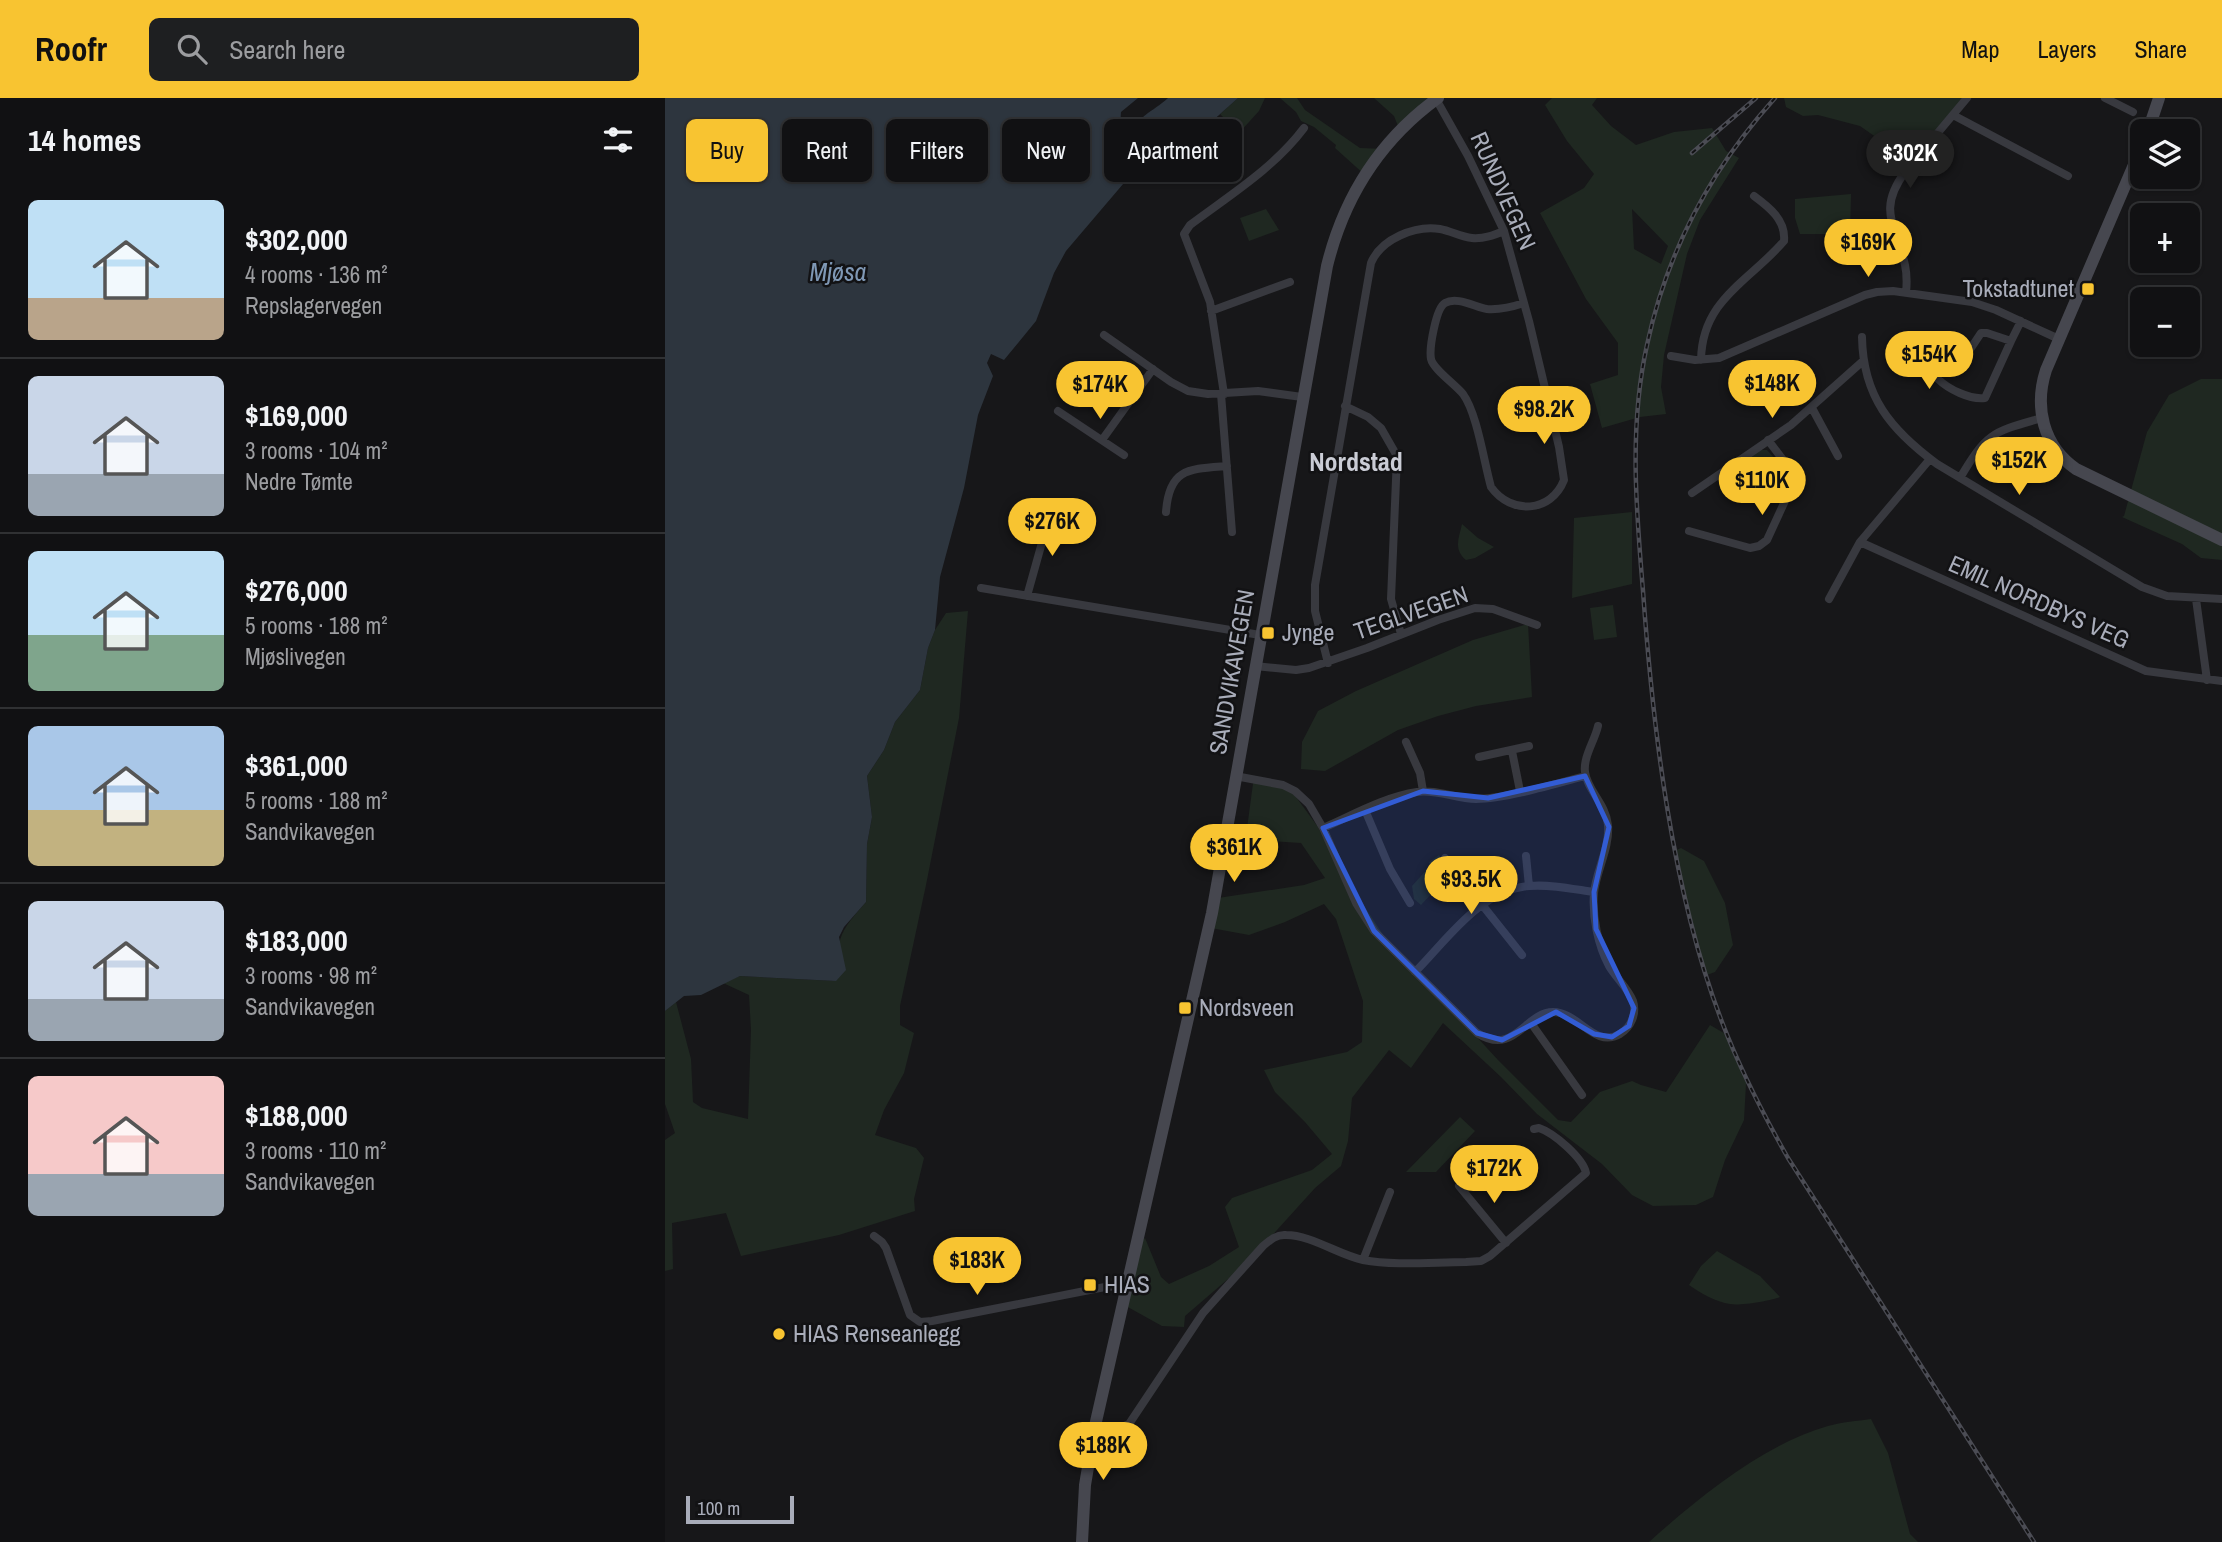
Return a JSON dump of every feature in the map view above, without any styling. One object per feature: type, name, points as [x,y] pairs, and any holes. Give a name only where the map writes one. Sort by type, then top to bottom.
[{"type":"main road","points":[[2152,119],[2159,98]]},
{"type":"main road","name":"SANDVIKAVEGEN","points":[[1081,1542],[1085,1486],[1095,1426],[1212,913],[1301,397],[1327,266],[1346,207],[1368,169],[1403,126],[1437,99]]},
{"type":"main road","points":[[2130,174],[2042,383],[2042,418],[2052,445],[2076,469],[2222,540]]},
{"type":"street","points":[[1906,293],[1906,270],[1891,227],[1891,199],[1898,180],[1967,98]]},
{"type":"street","points":[[2105,98],[2133,111]]},
{"type":"street","name":"RUNDVEGEN","points":[[1437,99],[1504,231],[1524,303],[1564,472],[1561,486],[1552,497],[1544,503],[1529,507],[1513,505],[1500,497],[1491,486],[1467,401],[1455,384],[1433,363],[1431,356],[1435,323],[1441,306],[1445,303],[1455,301],[1497,309],[1524,303]]},
{"type":"street","points":[[1953,115],[2069,176]]},
{"type":"street","points":[[1232,532],[1222,394],[1211,311],[1202,276],[1185,240],[1185,231],[1268,167],[1304,128]]},
{"type":"street","points":[[1701,360],[1704,336],[1726,295],[1784,241],[1785,236],[1777,217],[1754,196]]},
{"type":"street","points":[[1328,663],[1315,611],[1315,585],[1367,276],[1378,251],[1397,237],[1413,231],[1441,229],[1473,238],[1504,231]]},
{"type":"street","points":[[1211,311],[1290,282]]},
{"type":"street","points":[[1671,356],[1701,360],[1724,356],[1871,293],[1882,291],[1972,302],[2059,339]]},
{"type":"street","points":[[2011,341],[1982,333],[1965,357],[1939,368],[1938,379],[1964,394],[1985,398],[2021,321]]},
{"type":"street","points":[[1104,335],[1188,391],[1222,394],[1258,391],[1301,397]]},
{"type":"street","points":[[1862,337],[1863,361],[1872,390],[1886,417],[1906,440],[1930,458],[2142,587],[2167,596],[2222,599]]},
{"type":"street","points":[[1692,493],[1812,408],[1863,361]]},
{"type":"street","points":[[1102,440],[1153,369]]},
{"type":"street","points":[[1345,406],[1368,417],[1381,428],[1397,456],[1391,599],[1401,635]]},
{"type":"street","points":[[1812,408],[1838,456]]},
{"type":"street","points":[[1058,411],[1124,456]]},
{"type":"street","points":[[1961,478],[1981,446],[1993,435],[2010,426],[2042,418]]},
{"type":"street","points":[[1689,531],[1750,548],[1767,540],[1796,477],[1768,440]]},
{"type":"street","points":[[1829,599],[1860,542],[1930,458]]},
{"type":"street","points":[[1165,512],[1169,488],[1176,478],[1191,470],[1227,466]]},
{"type":"street","points":[[1027,596],[1050,514]]},
{"type":"street","name":"EMIL NORDBYS VEG","points":[[1860,542],[2146,671],[2222,681]]},
{"type":"street","points":[[981,588],[1260,635]]},
{"type":"street","points":[[2196,599],[2207,680]]},
{"type":"street","name":"TEGLVEGEN","points":[[1255,666],[1296,670],[1328,663],[1438,620],[1485,608],[1537,625]]},
{"type":"street","points":[[1235,776],[1275,782],[1295,791],[1309,804],[1367,921],[1382,941],[1474,1031],[1486,1038],[1509,1038],[1546,1013],[1565,1014],[1594,1034],[1606,1038],[1623,1032],[1633,1019],[1633,1000],[1610,966],[1599,937],[1594,892],[1607,839],[1607,821],[1605,810],[1585,776],[1585,764],[1598,726]]},
{"type":"street","points":[[1406,742],[1420,773],[1423,791]]},
{"type":"street","points":[[1479,757],[1529,746]]},
{"type":"street","points":[[1512,751],[1520,791]]},
{"type":"street","points":[[1323,828],[1400,795],[1423,791],[1477,799],[1585,776]]},
{"type":"street","points":[[1365,810],[1410,903]]},
{"type":"street","points":[[1525,856],[1529,886]]},
{"type":"street","points":[[1445,858],[1522,955]]},
{"type":"street","points":[[1415,972],[1481,905],[1502,893],[1529,886],[1594,892]]},
{"type":"street","points":[[1513,945],[1521,940]]},
{"type":"street","points":[[1531,1023],[1582,1096]]},
{"type":"street","points":[[1095,1426],[1118,1429],[1129,1424],[1203,1313],[1271,1239],[1284,1234],[1294,1236],[1363,1260],[1473,1262],[1486,1259],[1586,1173],[1583,1163],[1550,1133],[1542,1128],[1534,1129]]},
{"type":"street","points":[[1459,1186],[1506,1243]]},
{"type":"street","points":[[1363,1260],[1390,1192]]},
{"type":"street","points":[[874,1236],[886,1248],[910,1315],[920,1322],[1105,1287],[1127,1286]]},
{"type":"highlighted area","points":[[1585,776],[1609,827],[1594,892],[1596,929],[1634,1008],[1629,1026],[1612,1037],[1594,1034],[1556,1012],[1502,1040],[1477,1033],[1374,931],[1323,828],[1423,791],[1488,798]]},
{"type":"shaded area","points":[[1238,98],[1265,98],[1259,111],[1242,130],[1242,119],[1225,119],[1220,114]]},
{"type":"shaded area","points":[[1280,98],[1297,98],[1305,110],[1360,148],[1385,149],[1365,175],[1335,148],[1336,145],[1314,127],[1301,121],[1296,112]]},
{"type":"shaded area","points":[[1374,98],[1430,98],[1400,131],[1394,116]]},
{"type":"shaded area","points":[[1552,98],[1597,98],[1592,105],[1611,126],[1636,145],[1674,132],[1712,128],[1726,151],[1739,158],[1700,220],[1687,254],[1664,355],[1661,387],[1666,414],[1640,417],[1602,428],[1590,384],[1618,375],[1618,343],[1586,299],[1540,213],[1584,188],[1594,174],[1567,141],[1545,105]],"holes":[[[1632,209],[1668,246],[1661,264],[1634,249]]]},
{"type":"shaded area","points":[[1784,98],[1964,98],[1903,178],[1887,169],[1880,140],[1860,126],[1818,115],[1803,116],[1786,107]]},
{"type":"shaded area","points":[[1851,194],[1850,234],[1800,234],[1795,218],[1795,199]]},
{"type":"shaded area","points":[[1266,209],[1279,230],[1249,241],[1240,218]]},
{"type":"shaded area","points":[[2201,379],[2222,379],[2222,560],[2201,558],[2182,544],[2122,517],[2147,432],[2169,395]]},
{"type":"shaded area","points":[[1758,450],[1767,450],[1776,460],[1755,488],[1734,467]]},
{"type":"shaded area","points":[[1632,512],[1632,584],[1572,598],[1574,518]]},
{"type":"shaded area","points":[[1462,524],[1494,547],[1466,560],[1458,547]]},
{"type":"shaded area","points":[[1613,605],[1617,637],[1594,640],[1590,608]]},
{"type":"shaded area","points":[[968,611],[959,718],[900,1006],[900,1025],[914,1033],[904,1073],[884,1110],[875,1135],[916,1148],[924,1158],[914,1199],[915,1211],[839,1235],[741,1256],[726,1213],[672,1223],[673,1269],[665,1271],[665,1140],[675,1133],[665,1104],[665,1011],[676,1002],[691,1059],[693,1102],[702,1108],[748,1119],[751,1030],[749,995],[723,983],[740,976],[836,981],[844,930],[866,902],[867,844],[872,817],[867,776],[884,750],[895,722],[920,690],[928,648],[935,630],[946,613]]},
{"type":"shaded area","points":[[1528,624],[1532,697],[1476,706],[1438,716],[1398,730],[1325,771],[1301,769],[1302,742],[1318,711],[1356,691],[1473,640]]},
{"type":"shaded area","points":[[1254,776],[1288,786],[1318,827],[1337,865],[1384,936],[1498,1060],[1558,1120],[1571,1122],[1600,1092],[1632,1081],[1666,1092],[1710,1025],[1729,1036],[1750,1081],[1746,1084],[1744,1120],[1725,1160],[1713,1197],[1696,1205],[1653,1206],[1632,1195],[1602,1164],[1537,1114],[1443,1023],[1411,1068],[1389,1050],[1352,1098],[1348,1141],[1341,1166],[1315,1188],[1250,1260],[1185,1316],[1184,1327],[1162,1326],[1126,1306],[1137,1245],[1145,1238],[1161,1277],[1169,1284],[1209,1266],[1239,1247],[1225,1207],[1232,1198],[1312,1170],[1332,1154],[1275,1092],[1264,1070],[1347,1052],[1362,1042],[1363,1001],[1336,919],[1324,904],[1249,935],[1211,928],[1218,898],[1304,885],[1325,878],[1301,843],[1257,840],[1246,836]]},
{"type":"shaded area","points":[[1681,848],[1704,861],[1725,903],[1733,945],[1715,972],[1707,975],[1692,928],[1674,851]]},
{"type":"shaded area","points":[[1439,855],[1446,865],[1446,872],[1438,881],[1439,886],[1421,905],[1414,899],[1412,886],[1430,866],[1429,862]]},
{"type":"shaded area","points":[[1460,1117],[1475,1131],[1436,1172],[1406,1172]]},
{"type":"shaded area","points":[[1717,1251],[1760,1276],[1780,1297],[1755,1303],[1730,1304],[1708,1297],[1689,1285],[1701,1266]]},
{"type":"shaded area","points":[[1871,1419],[1888,1453],[1910,1534],[1918,1542],[1649,1542],[1710,1491],[1756,1459],[1804,1434],[1828,1426]]},
{"type":"water","name":"Mjøsa","points":[[665,98],[1138,98],[1121,112],[1121,119],[1104,119],[1104,182],[1125,182],[1066,251],[1054,273],[1036,321],[1004,360],[991,354],[987,363],[993,376],[978,415],[964,488],[940,577],[935,630],[928,648],[920,690],[895,722],[884,750],[867,776],[872,817],[867,844],[866,902],[844,927],[839,937],[846,970],[836,981],[740,976],[701,995],[684,996],[665,1011]]},
{"type":"water","points":[[1168,98],[1238,98],[1215,119],[1142,119]]},
{"type":"railway","points":[[1692,153],[1756,98]]},
{"type":"railway","points":[[1775,98],[1731,153],[1679,244],[1656,310],[1641,375],[1636,437],[1638,529],[1647,644],[1667,810],[1690,919],[1705,972],[1729,1040],[1752,1091],[1788,1158],[2034,1542]]},
{"type":"place","name":"Tokstadtunet","points":[[2088,289]]},
{"type":"place","name":"Jynge","points":[[1268,633]]},
{"type":"place","name":"Nordsveen","points":[[1185,1008]]},
{"type":"place","name":"HIAS","points":[[1090,1285]]},
{"type":"place","name":"HIAS Renseanlegg","points":[[779,1334]]},
{"type":"district","name":"Nordstad","points":[[1356,462]]}]
